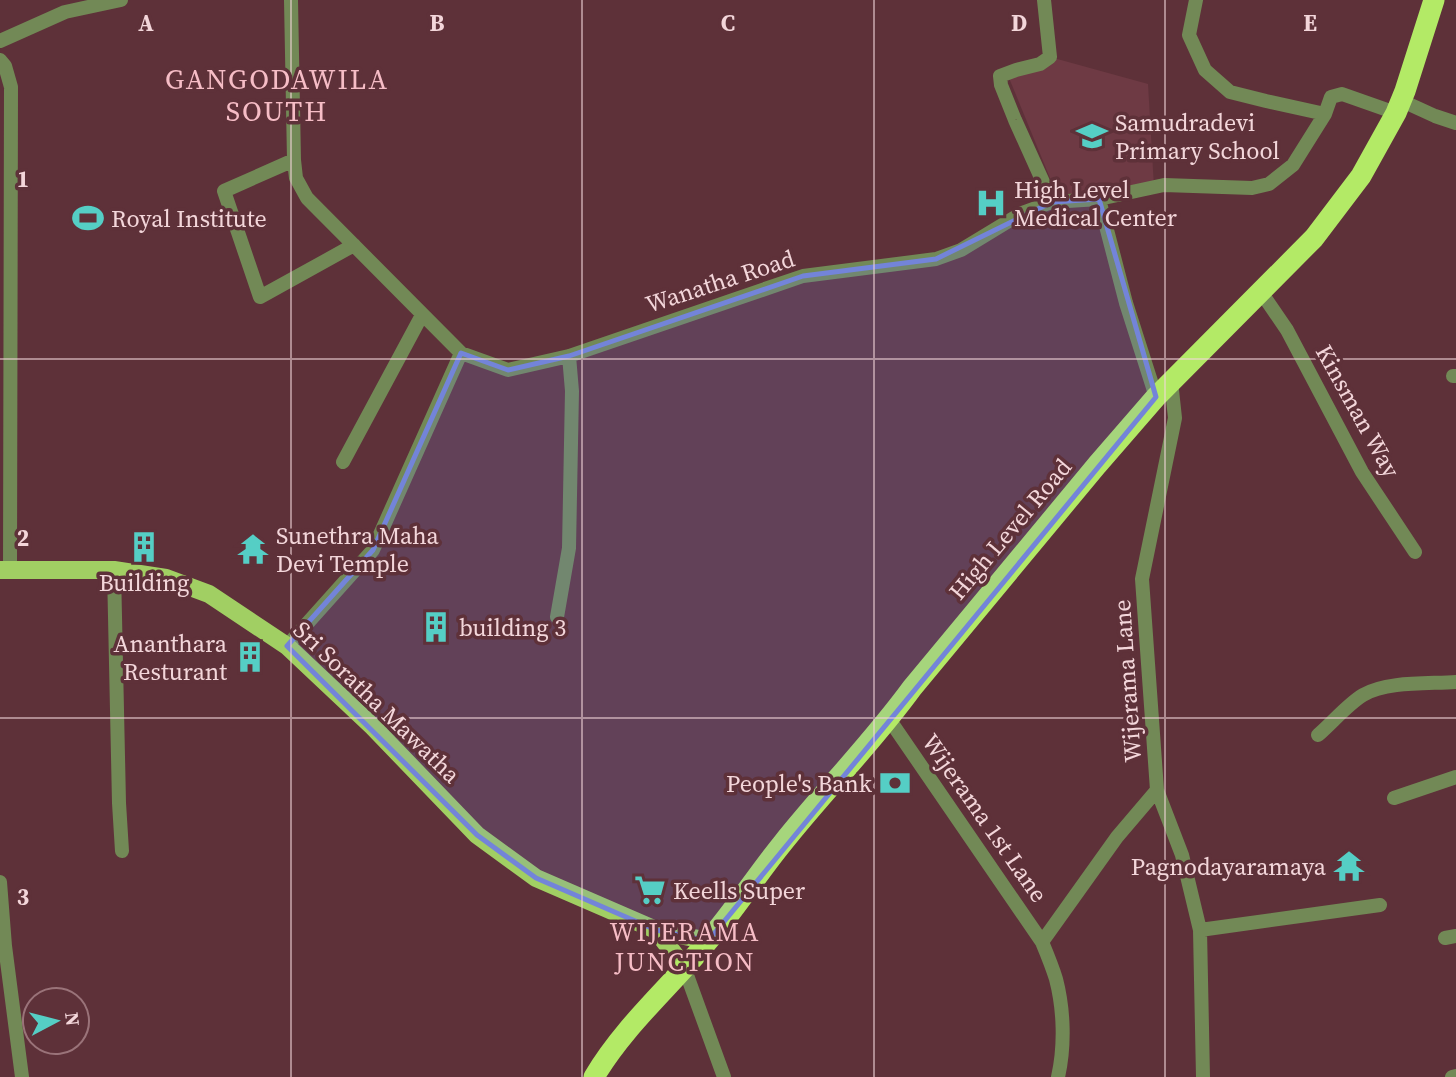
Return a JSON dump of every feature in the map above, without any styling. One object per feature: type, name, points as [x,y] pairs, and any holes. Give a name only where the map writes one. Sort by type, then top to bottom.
[{"type":"highway","name":"High Level Road","points":[[594,1077],[636,1020],[708,941],[832,783],[889,719],[1097,465],[1171,381],[1314,238],[1361,176],[1398,106],[1405,92],[1434,0]]},
{"type":"main road","name":"Sri Soratha Mawatha","points":[[5,570],[114,570],[166,578],[209,594],[287,646],[373,727],[477,835],[536,878],[656,930],[708,941]]},
{"type":"main road","name":"Sri Soratha Mawatha","points":[[656,930],[684,967]]},
{"type":"street","points":[[0,41],[65,12],[121,0]]},
{"type":"street","name":"Wanatha Road","points":[[291,0],[294,160],[296,178],[307,198],[461,353],[508,370],[569,356],[803,276],[936,259],[961,250],[1022,213],[1052,202],[1099,199],[1164,186],[1252,188],[1269,184],[1293,165],[1325,114],[1331,97],[1342,94],[1398,106]]},
{"type":"street","points":[[1044,0],[1050,57],[1040,64],[1000,76],[1015,120],[1052,202]]},
{"type":"street","points":[[1196,0],[1189,35],[1205,70],[1230,92],[1325,114]]},
{"type":"street","points":[[0,60],[5,66],[11,87],[5,570]]},
{"type":"street","points":[[1398,106],[1456,123]]},
{"type":"street","points":[[294,160],[224,191],[260,297],[354,245]]},
{"type":"street","points":[[1099,199],[1126,303],[1156,397]]},
{"type":"street","name":"Kinsman Way","points":[[1261,292],[1287,330],[1362,472],[1415,552]]},
{"type":"street","points":[[343,462],[422,315]]},
{"type":"street","points":[[287,646],[373,550],[461,353]]},
{"type":"street","points":[[557,617],[569,548],[572,405],[569,356]]},
{"type":"street","name":"Wijerama Lane","points":[[1042,942],[1117,837],[1157,790],[1142,579],[1175,418],[1171,381]]},
{"type":"street","points":[[114,570],[122,851]]},
{"type":"street","points":[[1318,735],[1361,696],[1376,688],[1456,682]]},
{"type":"street","name":"Wijerama 1st Lane","points":[[889,719],[1042,942],[1056,979],[1062,1017],[1062,1059],[1058,1077]]},
{"type":"street","points":[[1394,798],[1456,777]]},
{"type":"street","points":[[1157,790],[1182,855],[1200,930],[1203,1077]]},
{"type":"street","points":[[0,882],[5,946],[22,1077]]},
{"type":"street","points":[[1200,930],[1380,905]]},
{"type":"street","points":[[684,967],[724,1077]]},
{"type":"highlighted area","points":[[1099,199],[1156,397],[708,941],[656,930],[536,878],[477,835],[287,646],[373,550],[461,353],[508,370],[569,356],[803,276],[936,259],[1052,202]]},
{"type":"shaded area","name":"Samudradevi Primary School","points":[[1050,57],[1148,84],[1154,187],[1059,200],[1007,73]]},
{"type":"place","name":"Samudradevi Primary School","points":[[1092,136]]},
{"type":"place","name":"High Level Medical Center","points":[[991,203]]},
{"type":"place","name":"Royal Institute","points":[[88,218]]},
{"type":"place","name":"Building","points":[[144,547]]},
{"type":"place","name":"Sunethra Maha Devi Temple","points":[[253,549]]},
{"type":"place","name":"building 3","points":[[436,627]]},
{"type":"place","name":"Ananthara Resturant","points":[[250,657]]},
{"type":"place","name":"People's Bank","points":[[895,783]]},
{"type":"place","name":"Pagnodayaramaya","points":[[1349,866]]},
{"type":"place","name":"Keells Super","points":[[650,890]]},
{"type":"district","name":"GANGODAWILA SOUTH","points":[[277,95]]},
{"type":"district","name":"WIJERAMA JUNCTION","points":[[685,947]]}]
